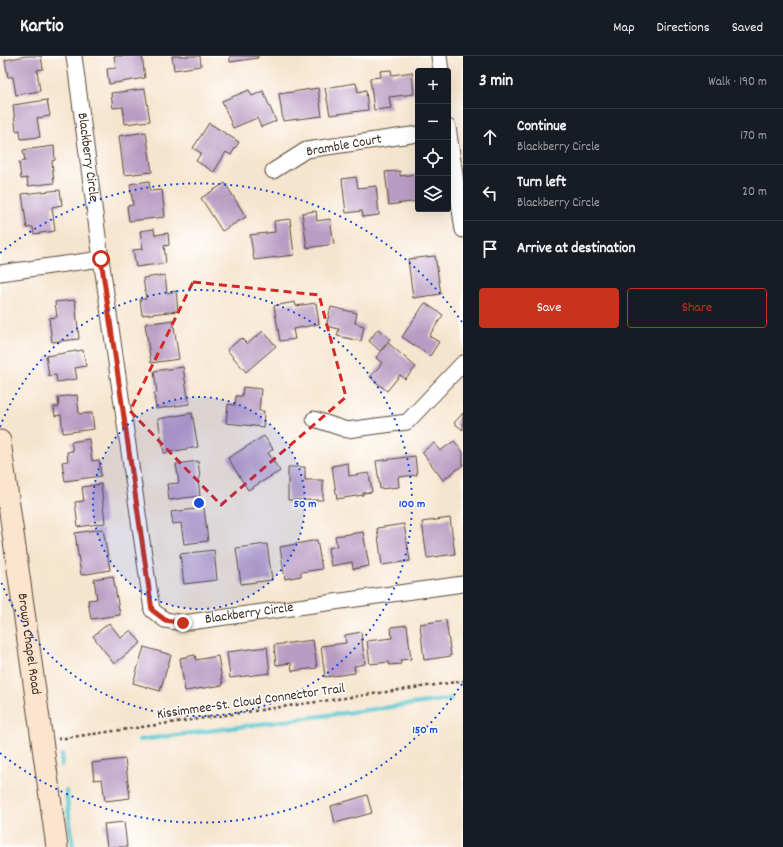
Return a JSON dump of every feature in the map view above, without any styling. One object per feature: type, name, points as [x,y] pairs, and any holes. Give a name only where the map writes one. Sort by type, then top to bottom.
[{"type":"street","name":"Blackberry Circle","points":[[74,56],[101,259],[152,610],[165,620],[183,623],[463,584]]},
{"type":"street","points":[[439,56],[441,68]]},
{"type":"street","name":"Bramble Court","points":[[273,171],[306,150],[415,134]]},
{"type":"street","points":[[450,140],[463,230]]},
{"type":"street","points":[[0,273],[101,259]]},
{"type":"street","points":[[314,419],[347,430],[407,422],[463,363]]},
{"type":"street","name":"Brown Chapel Road","points":[[0,441],[57,847]]},
{"type":"path","name":"Kissimmee-St. Cloud Connector Trail","points":[[42,742],[463,681]]},
{"type":"highlighted area","points":[[193,282],[319,295],[346,397],[221,505],[130,411]]},
{"type":"building","points":[[26,56],[41,56],[43,69],[37,70],[40,91],[16,95],[13,77],[8,77],[5,60]]},
{"type":"building","points":[[114,56],[142,56],[145,78],[109,84],[107,69],[116,68]]},
{"type":"building","points":[[172,56],[200,56],[201,66],[174,70]]},
{"type":"building","points":[[230,56],[258,56],[258,58],[230,62]]},
{"type":"building","points":[[391,70],[392,75],[412,72],[414,94],[389,97],[391,108],[374,110],[370,78],[381,77],[380,71]]},
{"type":"building","points":[[356,83],[358,92],[366,90],[368,110],[330,115],[325,88]]},
{"type":"building","points":[[318,88],[322,116],[283,121],[279,94]]},
{"type":"building","points":[[145,89],[150,121],[125,124],[123,107],[113,108],[111,93]]},
{"type":"building","points":[[249,90],[252,96],[263,91],[276,121],[261,127],[257,118],[233,128],[222,101]]},
{"type":"building","points":[[47,100],[50,116],[37,118],[40,137],[21,139],[20,130],[16,131],[13,105]]},
{"type":"building","points":[[209,123],[239,142],[231,155],[226,152],[214,172],[196,161],[201,153],[193,148]]},
{"type":"building","points":[[146,132],[152,172],[124,175],[119,136]]},
{"type":"building","points":[[54,146],[55,160],[52,161],[54,183],[28,186],[27,178],[21,179],[19,162],[25,161],[23,150]]},
{"type":"building","points":[[400,171],[400,176],[415,174],[415,201],[389,205],[385,172]]},
{"type":"building","points":[[356,177],[358,188],[376,186],[379,215],[363,217],[362,211],[346,213],[342,179]]},
{"type":"building","points":[[149,181],[150,191],[162,190],[165,217],[129,221],[127,206],[133,205],[130,184]]},
{"type":"building","points":[[225,183],[246,217],[222,231],[201,198]]},
{"type":"building","points":[[60,190],[62,205],[52,207],[55,231],[34,234],[33,227],[27,228],[22,194]]},
{"type":"building","points":[[316,211],[317,221],[330,219],[334,244],[307,248],[302,213]]},
{"type":"building","points":[[290,219],[294,255],[254,260],[250,235],[275,232],[274,221]]},
{"type":"building","points":[[154,229],[155,235],[168,233],[169,245],[164,246],[166,263],[136,267],[133,250],[143,249],[140,231]]},
{"type":"building","points":[[435,256],[441,294],[413,298],[408,259]]},
{"type":"building","points":[[165,275],[167,293],[176,291],[178,311],[142,315],[140,299],[146,299],[143,278]]},
{"type":"building","points":[[75,300],[79,339],[52,342],[49,318],[57,317],[55,302]]},
{"type":"building","points":[[295,302],[296,306],[316,303],[319,324],[293,329],[295,339],[280,341],[274,306]]},
{"type":"building","points":[[425,303],[443,315],[429,336],[439,342],[430,356],[402,337]]},
{"type":"building","points":[[331,307],[357,313],[355,323],[364,326],[361,341],[337,336],[339,329],[326,326]]},
{"type":"building","points":[[173,320],[179,359],[151,363],[145,324]]},
{"type":"building","points":[[378,329],[390,339],[380,351],[369,341]]},
{"type":"building","points":[[263,331],[276,346],[246,372],[227,350],[241,338],[247,344]]},
{"type":"building","points":[[388,343],[416,367],[405,379],[400,375],[387,391],[370,377],[382,363],[376,358]]},
{"type":"building","points":[[83,350],[86,366],[75,368],[77,379],[57,382],[56,375],[49,376],[46,356]]},
{"type":"building","points":[[183,367],[189,404],[156,409],[154,393],[157,393],[154,371]]},
{"type":"building","points":[[243,387],[261,389],[259,411],[264,411],[263,427],[226,423],[228,404],[235,405],[236,396],[242,396]]},
{"type":"building","points":[[77,395],[79,414],[92,413],[94,429],[63,433],[61,415],[55,416],[54,407],[59,407],[58,397]]},
{"type":"building","points":[[192,413],[198,447],[164,453],[158,419]]},
{"type":"building","points":[[463,413],[463,430],[454,423]]},
{"type":"building","points":[[264,436],[273,449],[268,453],[280,471],[248,490],[228,458]]},
{"type":"building","points":[[89,439],[92,461],[99,460],[101,476],[65,481],[62,462],[68,461],[67,452],[73,451],[71,442]]},
{"type":"building","points":[[454,441],[463,452],[463,465],[443,480],[422,452],[434,443],[440,451]]},
{"type":"building","points":[[415,456],[417,475],[398,477],[399,487],[380,489],[376,461]]},
{"type":"building","points":[[198,461],[200,496],[169,500],[167,484],[179,483],[176,464]]},
{"type":"building","points":[[348,463],[349,476],[369,473],[372,492],[337,499],[332,466]]},
{"type":"building","points":[[288,467],[305,467],[305,480],[323,480],[323,500],[288,500]]},
{"type":"building","points":[[101,484],[105,523],[78,527],[75,502],[84,501],[82,487]]},
{"type":"building","points":[[204,508],[208,541],[184,544],[181,523],[173,524],[171,512]]},
{"type":"building","points":[[450,518],[455,554],[427,558],[422,522]]},
{"type":"building","points":[[404,524],[410,561],[382,565],[377,528]]},
{"type":"building","points":[[103,529],[110,570],[81,575],[75,533]]},
{"type":"building","points":[[363,532],[369,566],[353,569],[352,562],[331,566],[328,548],[337,546],[335,536]]},
{"type":"building","points":[[317,540],[322,569],[301,572],[301,576],[285,579],[280,547]]},
{"type":"building","points":[[267,544],[272,580],[241,584],[236,548]]},
{"type":"building","points":[[214,550],[217,580],[184,584],[180,554]]},
{"type":"building","points":[[113,576],[120,615],[91,619],[88,600],[97,599],[94,579]]},
{"type":"building","points":[[446,620],[451,656],[424,660],[420,624]]},
{"type":"building","points":[[109,623],[121,638],[131,630],[141,643],[114,664],[93,636]]},
{"type":"building","points":[[407,625],[411,659],[400,660],[401,664],[389,665],[389,662],[370,664],[367,641],[392,638],[391,627]]},
{"type":"building","points":[[361,632],[365,664],[354,666],[355,673],[325,677],[321,646],[346,643],[345,635]]},
{"type":"building","points":[[313,640],[317,668],[292,671],[291,663],[276,665],[274,645]]},
{"type":"building","points":[[144,647],[171,655],[160,691],[133,683]]},
{"type":"building","points":[[267,647],[270,673],[230,678],[227,652]]},
{"type":"building","points":[[195,655],[196,660],[218,656],[223,685],[185,691],[180,658]]},
{"type":"building","points":[[125,759],[130,798],[105,801],[102,779],[94,780],[92,763]]},
{"type":"building","points":[[367,795],[372,813],[335,823],[331,806]]},
{"type":"building","points":[[124,822],[127,847],[107,847],[104,824]]},
{"type":"waterway","points":[[139,740],[451,699]]},
{"type":"waterway","points":[[61,765],[62,755]]},
{"type":"waterway","points":[[66,791],[73,847]]},
{"type":"route","points":[[101,259],[152,610],[165,620],[183,623]]}]
